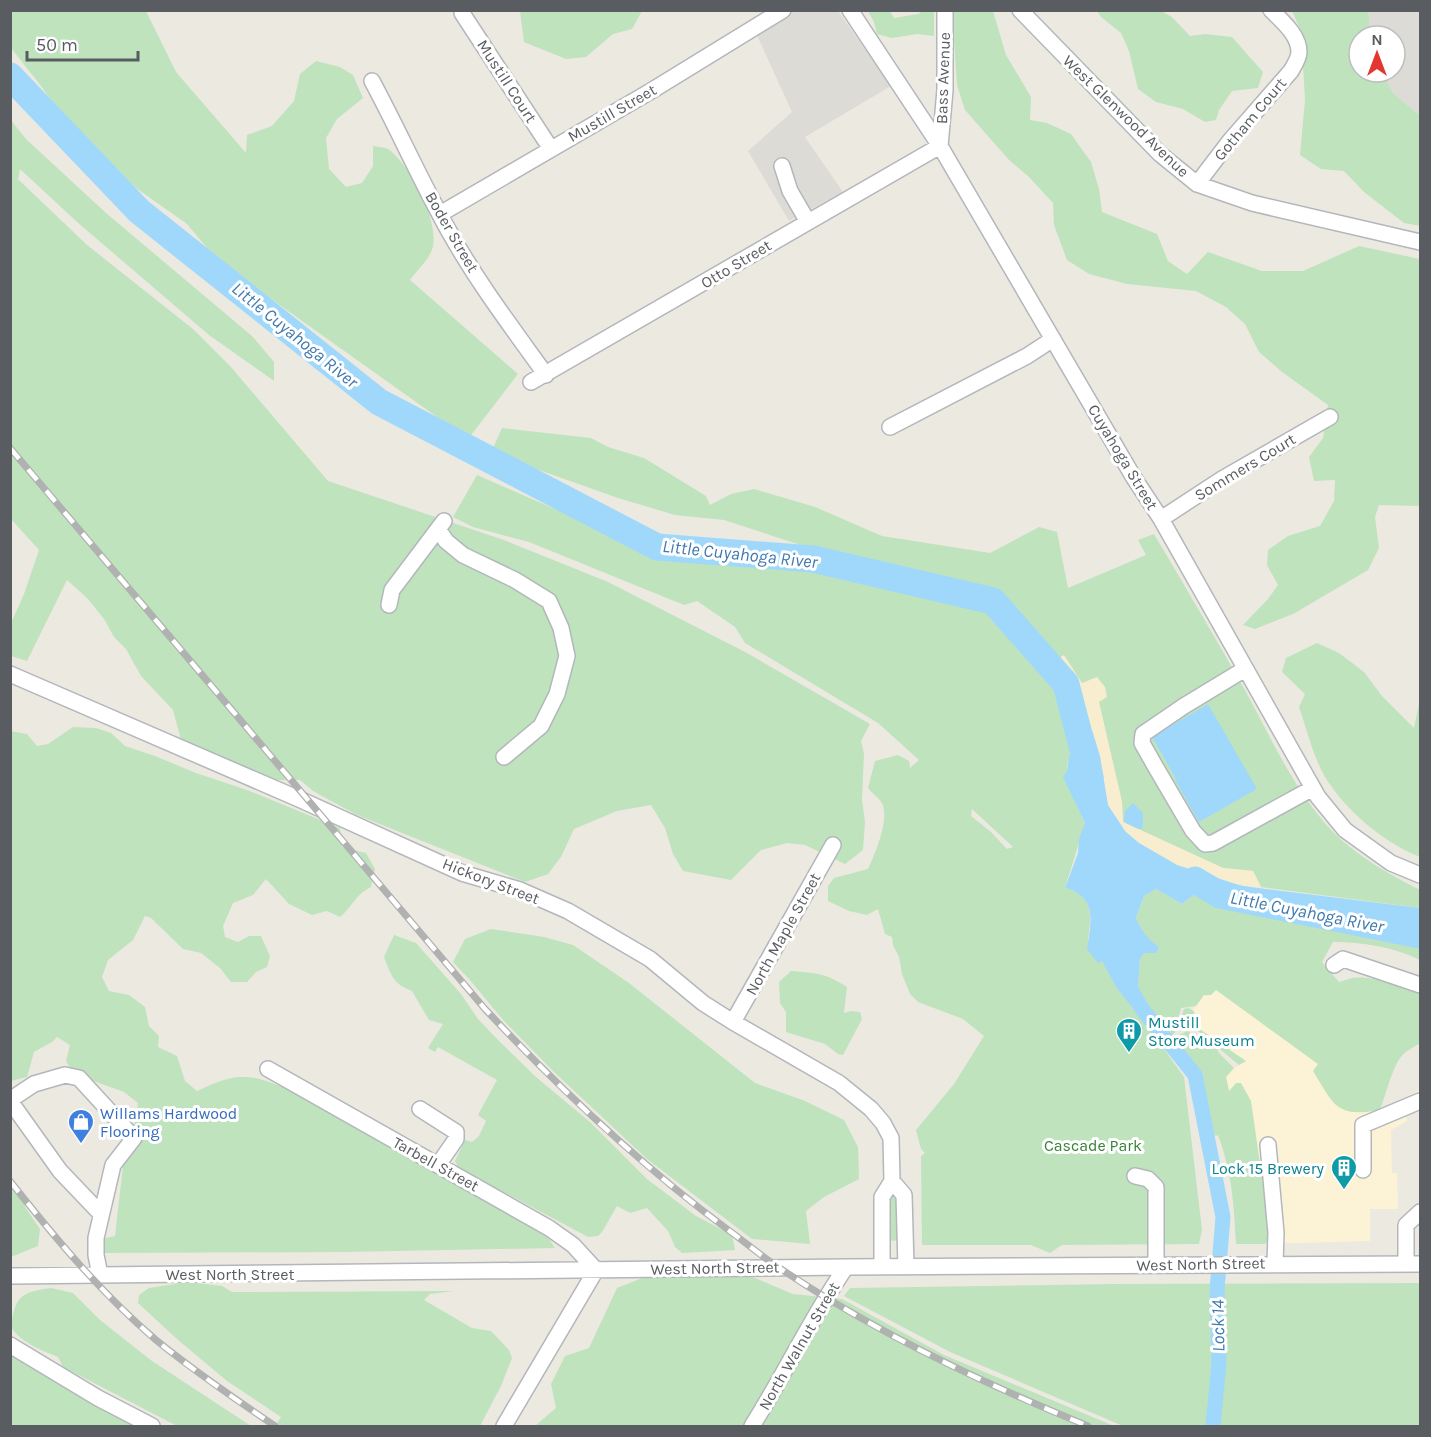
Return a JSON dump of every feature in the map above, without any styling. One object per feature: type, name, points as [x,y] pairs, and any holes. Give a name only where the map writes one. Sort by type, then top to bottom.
[{"type":"street","name":"Mustill Street","points":[[440,214],[783,10]]},
{"type":"street","name":"Cuyahoga Street","points":[[850,10],[940,146],[1134,478],[1161,519],[1313,788],[1345,830],[1391,863],[1420,875]]},
{"type":"street","name":"Bass Avenue","points":[[940,146],[945,90],[945,10]]},
{"type":"street","name":"West Glenwood Avenue","points":[[1020,10],[1160,154],[1197,184],[1252,203],[1420,242]]},
{"type":"street","name":"Gotham Court","points":[[1197,184],[1229,142],[1291,71],[1299,51],[1294,37],[1271,10]]},
{"type":"street","name":"Mustill Court","points":[[462,14],[551,149]]},
{"type":"street","name":"Boder Street","points":[[372,81],[450,233],[492,299],[546,375]]},
{"type":"street","name":"Otto Street","points":[[531,382],[940,146]]},
{"type":"street","points":[[782,166],[790,191],[808,222]]},
{"type":"street","points":[[890,428],[1027,356],[1053,339]]},
{"type":"street","name":"Sommers Court","points":[[1161,519],[1222,479],[1330,417]]},
{"type":"street","points":[[389,605],[392,590],[441,525],[446,541],[463,555],[507,576],[549,601],[561,628],[567,656],[557,694],[541,726],[504,757]]},
{"type":"street","points":[[1245,669],[1143,734],[1142,743],[1193,831],[1205,844],[1213,843],[1313,788]]},
{"type":"street","name":"Hickory Street","points":[[10,674],[299,799],[462,873],[520,890],[568,911],[650,959],[703,1003],[839,1083],[871,1109],[883,1123],[891,1138],[892,1181],[882,1197],[882,1267]]},
{"type":"street","name":"North Maple Street","points":[[733,1022],[833,845]]},
{"type":"street","points":[[1334,965],[1343,959],[1420,985]]},
{"type":"street","name":"Tarbell Street","points":[[268,1069],[549,1228],[573,1245],[596,1270]]},
{"type":"street","points":[[100,1275],[96,1255],[96,1238],[113,1165],[134,1138],[79,1078],[65,1075],[34,1084],[10,1100],[60,1171],[101,1214]]},
{"type":"street","points":[[1363,1170],[1363,1125],[1420,1101]]},
{"type":"street","points":[[420,1108],[456,1132],[456,1139],[438,1165]]},
{"type":"street","points":[[1268,1145],[1276,1233],[1275,1264]]},
{"type":"street","points":[[1135,1176],[1148,1179],[1156,1187],[1156,1265]]},
{"type":"street","name":"Hickory Street","points":[[892,1181],[904,1195],[906,1267]]},
{"type":"street","points":[[1413,1264],[1406,1226],[1420,1212]]},
{"type":"street","name":"West North Street","points":[[11,1276],[846,1267],[1413,1264]]},
{"type":"street","name":"North Walnut Street","points":[[752,1426],[785,1373],[817,1311],[846,1267]]},
{"type":"street","points":[[504,1426],[596,1270]]},
{"type":"street","points":[[10,1345],[98,1398],[152,1426]]},
{"type":"shaded area","points":[[792,11],[838,11],[891,86],[805,137],[843,192],[789,221],[748,151],[792,112],[755,31]]},
{"type":"shaded area","points":[[1368,11],[1420,11],[1420,116],[1393,93],[1388,84],[1407,84],[1407,24],[1370,24]]},
{"type":"shaded area","points":[[1216,989],[1380,1110],[1420,1090],[1420,1111],[1406,1116],[1407,1121],[1391,1130],[1392,1173],[1397,1173],[1398,1209],[1370,1209],[1370,1241],[1265,1244],[1271,1240],[1233,1088],[1229,1092],[1226,1077],[1234,1068],[1245,1062],[1191,1023],[1195,1017],[1193,1010],[1204,995],[1208,996]]},
{"type":"green space","points":[[520,10],[642,11],[632,29],[613,34],[586,57],[566,59],[524,42]]},
{"type":"green space","points":[[10,11],[146,11],[176,72],[246,153],[247,135],[272,126],[294,101],[300,74],[316,61],[340,67],[353,75],[363,98],[337,119],[326,138],[329,169],[346,187],[362,183],[373,166],[373,146],[389,150],[399,159],[427,208],[433,235],[430,255],[410,280],[518,374],[468,439],[218,261],[187,224],[136,188],[67,124],[11,48]]},
{"type":"green space","points":[[868,11],[890,11],[894,18],[918,14],[922,11],[934,11],[934,36],[917,34],[892,38],[877,34]]},
{"type":"green space","points":[[952,11],[993,11],[1006,55],[1031,97],[1030,120],[1047,123],[1071,134],[1091,162],[1099,189],[1102,212],[1157,234],[1168,261],[1187,274],[1208,252],[1262,271],[1303,271],[1359,246],[1420,259],[1420,506],[1379,505],[1375,517],[1379,548],[1368,570],[1293,614],[1255,629],[1243,625],[1278,585],[1267,565],[1268,550],[1288,536],[1320,526],[1334,501],[1335,480],[1314,481],[1309,457],[1323,438],[1328,405],[1282,372],[1259,352],[1245,324],[1226,307],[1196,291],[1127,284],[1089,274],[1067,260],[1054,225],[1053,203],[1028,176],[1009,160],[965,110],[957,85]]},
{"type":"green space","points":[[1097,11],[1161,11],[1172,17],[1190,36],[1205,34],[1232,37],[1263,72],[1258,88],[1232,91],[1219,110],[1216,120],[1205,122],[1183,109],[1156,102],[1138,89],[1129,51],[1121,33]]},
{"type":"green space","points":[[1292,11],[1368,11],[1370,24],[1347,24],[1347,84],[1388,84],[1393,93],[1420,116],[1420,226],[1404,223],[1364,192],[1344,171],[1321,169],[1300,155],[1305,100],[1301,31]]},
{"type":"green space","points":[[10,119],[26,139],[106,213],[252,336],[274,362],[274,381],[209,335],[77,222],[20,169],[18,181],[87,245],[193,329],[231,367],[328,481],[501,539],[608,582],[747,653],[870,724],[861,741],[864,753],[863,850],[845,864],[805,845],[787,843],[761,850],[731,880],[683,871],[673,854],[665,828],[651,805],[617,811],[574,829],[561,857],[548,874],[525,882],[357,815],[313,791],[300,780],[273,780],[181,740],[173,710],[141,676],[126,649],[114,637],[104,619],[88,599],[67,580],[27,661],[11,656],[11,623],[39,550],[11,519]]},
{"type":"green space","name":"Cascade Park","points":[[502,428],[591,438],[608,447],[644,458],[706,496],[710,505],[731,494],[754,489],[815,507],[882,536],[990,553],[1039,527],[1057,532],[1068,588],[1146,555],[1138,540],[1154,534],[1307,800],[1333,832],[1363,857],[1420,890],[1420,908],[1261,887],[1253,871],[1223,868],[1123,822],[1122,802],[1101,712],[1068,762],[1068,780],[1085,823],[1065,888],[1082,896],[1086,901],[1090,915],[1088,940],[1138,986],[1140,959],[1149,940],[1136,918],[1144,896],[1156,889],[1182,904],[1195,894],[1220,895],[1420,934],[1420,960],[1378,946],[1333,942],[1322,962],[1339,982],[1352,978],[1368,978],[1397,985],[1420,995],[1420,1043],[1398,1061],[1380,1110],[1354,1112],[1338,1106],[1326,1093],[1313,1071],[1318,1064],[1216,990],[1211,995],[1204,995],[1196,1006],[1181,1008],[1180,1025],[1172,1036],[1159,1042],[1184,1077],[1202,1230],[1199,1244],[1062,1245],[1050,1253],[1031,1245],[922,1245],[921,1156],[925,1153],[921,1149],[916,1130],[954,1084],[984,1036],[963,1019],[918,1002],[910,994],[892,937],[885,934],[878,909],[867,915],[849,911],[828,901],[828,886],[834,878],[868,869],[878,846],[883,827],[884,810],[881,801],[868,788],[875,761],[898,755],[909,761],[910,768],[919,760],[878,723],[745,643],[735,627],[697,601],[684,605],[529,542],[473,527],[453,517],[477,475],[587,523],[652,546],[646,541],[657,547],[813,559],[860,570],[869,585],[859,564],[724,520],[675,515],[618,498],[491,453]],"holes":[[[972,809],[1013,847],[1007,849],[971,816]]]},
{"type":"green space","points":[[1317,643],[1339,653],[1364,672],[1382,696],[1414,728],[1420,699],[1420,857],[1392,843],[1366,824],[1334,790],[1321,769],[1299,707],[1305,694],[1282,672],[1286,658]]},
{"type":"green space","points":[[73,727],[96,728],[111,733],[125,746],[247,790],[340,828],[342,847],[366,853],[375,869],[371,887],[361,894],[340,917],[327,911],[312,915],[289,904],[266,879],[253,895],[233,903],[223,926],[225,937],[238,942],[249,936],[261,936],[270,956],[267,967],[256,972],[247,982],[231,982],[220,968],[201,953],[183,949],[151,918],[145,916],[133,940],[108,960],[102,977],[109,991],[129,995],[145,1007],[149,1026],[159,1036],[158,1047],[177,1056],[185,1081],[197,1091],[225,1080],[248,1077],[287,1088],[317,1092],[337,1100],[344,1105],[341,1120],[528,1223],[549,1239],[555,1248],[104,1253],[102,1239],[115,1236],[124,1157],[141,1136],[134,1126],[138,1103],[124,1092],[74,1074],[66,1061],[70,1045],[57,1037],[34,1052],[27,1077],[11,1081],[10,731],[27,734],[37,746],[48,744]]},
{"type":"green space","points":[[491,929],[544,937],[573,945],[629,983],[755,1083],[805,1101],[844,1120],[858,1147],[859,1179],[824,1197],[806,1211],[810,1244],[752,1239],[647,1159],[554,1072],[504,1021],[453,962],[465,939]]},
{"type":"green space","points":[[394,935],[416,943],[461,994],[478,1019],[536,1077],[590,1122],[647,1179],[696,1216],[732,1235],[735,1250],[682,1253],[675,1247],[668,1231],[647,1208],[630,1213],[617,1206],[602,1232],[598,1236],[588,1237],[474,1176],[460,1171],[455,1161],[465,1140],[472,1142],[479,1136],[486,1121],[478,1115],[497,1080],[438,1047],[435,1052],[428,1048],[443,1024],[429,1020],[412,991],[397,982],[391,974],[384,957]]},
{"type":"green space","points":[[791,971],[820,975],[847,987],[844,1013],[860,1012],[862,1019],[843,1055],[825,1044],[786,1032],[786,1012],[780,1003],[779,982]]},
{"type":"green space","points":[[1188,1008],[1195,1013],[1191,1023],[1246,1061],[1239,1065],[1216,1046],[1219,1053],[1234,1068],[1226,1077],[1229,1091],[1236,1083],[1241,1083],[1251,1101],[1271,1240],[1265,1244],[1236,1244],[1232,1189],[1223,1149],[1218,1135],[1216,1136],[1201,1125],[1194,1106],[1196,1092],[1184,1067],[1173,1053],[1174,1038],[1187,1031],[1216,1045],[1181,1018],[1184,1009]]},
{"type":"green space","points":[[11,1184],[22,1192],[25,1207],[40,1229],[38,1246],[11,1257]]},
{"type":"green space","points":[[889,1195],[898,1195],[898,1239],[894,1241],[890,1240],[889,1236]]},
{"type":"green space","points":[[750,1276],[793,1294],[842,1299],[944,1355],[1114,1426],[535,1426],[556,1408],[551,1384],[565,1356],[589,1348],[617,1288],[642,1278]]},
{"type":"green space","points":[[188,1282],[222,1286],[232,1292],[454,1291],[430,1294],[424,1300],[472,1328],[491,1331],[509,1350],[512,1358],[501,1386],[480,1426],[275,1426],[281,1417],[227,1381],[138,1303],[139,1295],[149,1288]]},
{"type":"green space","points":[[1420,1283],[1420,1426],[1123,1426],[950,1352],[844,1296],[850,1288]]},
{"type":"green space","points":[[51,1288],[73,1293],[100,1320],[152,1361],[251,1426],[177,1426],[63,1367],[58,1357],[26,1342],[11,1327],[15,1308],[21,1297],[26,1294]]},
{"type":"green space","points":[[10,1353],[90,1400],[140,1426],[11,1426]]},
{"type":"sand","points":[[1064,655],[1082,683],[1097,677],[1105,687],[1107,697],[1099,702],[1122,802],[1123,822],[1223,868],[1253,871],[1261,887],[1242,886],[1177,865],[1139,843],[1125,831],[1108,805],[1100,756],[1089,721],[1064,690],[1057,659]]},
{"type":"water","points":[[1208,704],[1257,789],[1199,822],[1175,780],[1191,770],[1176,779],[1152,737]]},
{"type":"water","points":[[1092,730],[1100,756],[1108,805],[1125,831],[1139,843],[1177,865],[1242,886],[1420,908],[1420,934],[1220,895],[1195,894],[1182,904],[1156,889],[1144,896],[1136,918],[1145,934],[1159,947],[1156,953],[1144,953],[1140,959],[1138,986],[1131,1006],[1116,987],[1102,961],[1098,963],[1087,949],[1090,929],[1088,904],[1076,892],[1065,888],[1078,853],[1079,839],[1085,823],[1063,777],[1067,771],[1069,757]]},
{"type":"water","points":[[1133,803],[1143,813],[1141,829],[1124,822],[1125,811]]},
{"type":"waterway","name":"Little Cuyahoga River","points":[[10,76],[139,211],[379,402],[657,547],[813,559],[993,601],[1066,684],[1090,777]]},
{"type":"waterway","name":"Little Cuyahoga River","points":[[1195,880],[1220,895],[1420,935]]},
{"type":"waterway","name":"Lock 14","points":[[1125,979],[1142,1009],[1195,1075],[1223,1217],[1217,1290],[1219,1363],[1213,1426]]},
{"type":"railway","points":[[10,448],[485,1009],[601,1124],[694,1204],[767,1260],[817,1292],[931,1355],[1088,1426]]},
{"type":"railway","points":[[10,1181],[79,1264],[136,1322],[185,1363],[275,1426]]},
{"type":"place","name":"Mustill Store Museum","points":[[1129,1054]]},
{"type":"place","name":"Willams Hardwood Flooring","points":[[81,1145]]},
{"type":"place","name":"Lock 15 Brewery","points":[[1344,1191]]}]
